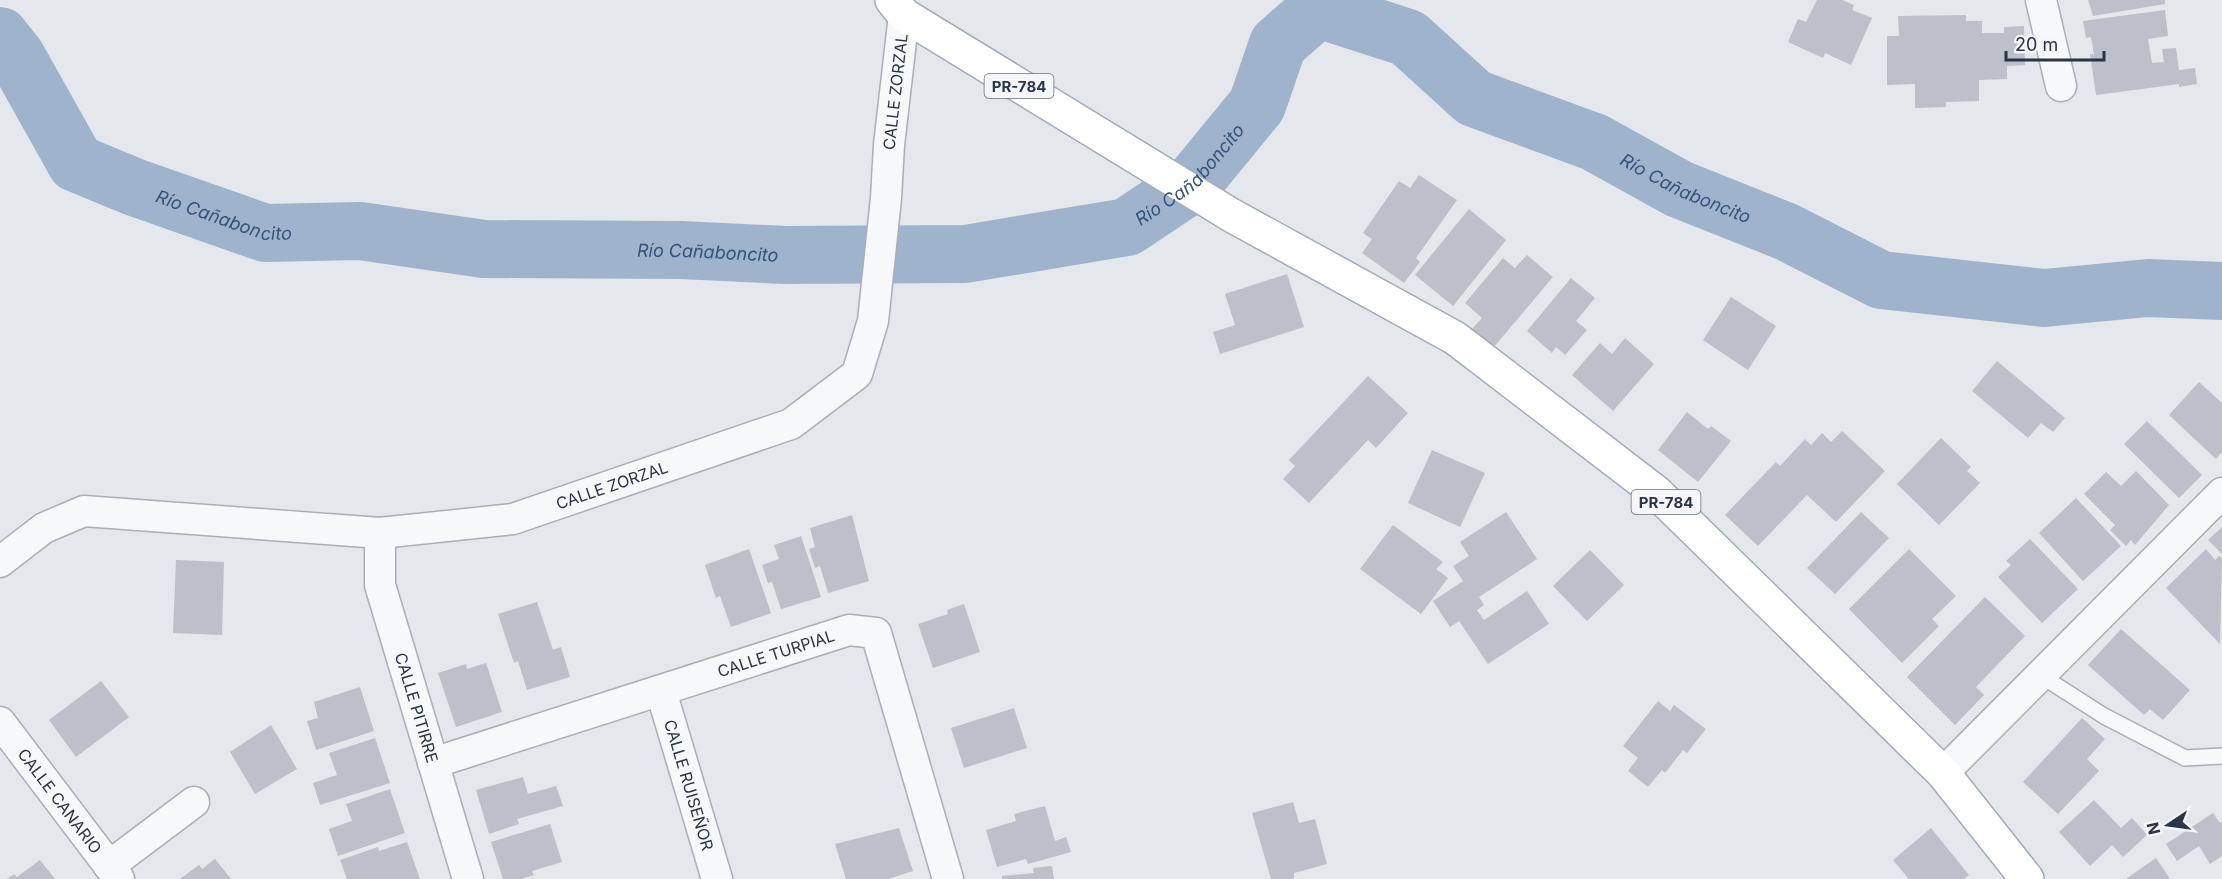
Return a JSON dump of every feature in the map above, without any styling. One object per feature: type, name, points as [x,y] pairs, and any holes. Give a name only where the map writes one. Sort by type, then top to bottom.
[{"type":"main road","name":"PR-784","points":[[898,7],[1231,215],[1455,338],[1656,492],[1943,773],[2027,879]]},
{"type":"street","points":[[2041,0],[2061,86]]},
{"type":"street","name":"CALLE ZORZAL","points":[[0,562],[44,528],[84,511],[380,533],[513,519],[791,424],[857,374],[873,321],[886,198],[898,7]]},
{"type":"street","points":[[1943,773],[2222,493]]},
{"type":"street","name":"CALLE PITIRRE","points":[[380,533],[380,585],[468,879]]},
{"type":"street","name":"CALLE TURPIAL","points":[[432,763],[849,630],[876,633],[948,879]]},
{"type":"street","name":"CALLE RUISEÑOR","points":[[661,690],[717,879]]},
{"type":"street","name":"CALLE CANARIO","points":[[0,722],[114,873]]},
{"type":"street","points":[[114,873],[194,802]]},
{"type":"lane","points":[[2040,675],[2104,716],[2185,758],[2222,756]]},
{"type":"building","points":[[1817,0],[1842,0],[1854,5],[1852,10],[1872,18],[1851,65],[1825,53],[1823,58],[1788,42],[1798,19],[1806,22]]},
{"type":"building","points":[[2088,0],[2165,0],[2165,4],[2093,16]]},
{"type":"building","points":[[2165,10],[2168,36],[2148,39],[2152,63],[2164,62],[2162,49],[2176,48],[2179,70],[2195,68],[2197,84],[2179,87],[2179,84],[2096,95],[2090,54],[2094,54],[2091,37],[2086,38],[2083,21]]},
{"type":"building","points":[[1966,15],[1966,21],[1982,21],[1982,33],[2004,33],[2004,27],[2024,26],[2025,65],[2007,66],[2007,79],[1979,80],[1979,101],[1946,102],[1946,107],[1915,108],[1915,84],[1887,85],[1887,36],[1899,36],[1898,16]]},
{"type":"building","points":[[1419,175],[1457,200],[1416,258],[1420,262],[1404,283],[1362,253],[1372,239],[1363,233],[1399,181],[1410,188]]},
{"type":"building","points":[[1469,209],[1506,240],[1453,306],[1415,275]]},
{"type":"building","points":[[1527,255],[1553,277],[1493,348],[1471,330],[1482,318],[1465,303],[1503,258],[1515,268]]},
{"type":"building","points":[[1287,274],[1304,327],[1220,354],[1213,332],[1235,325],[1225,294]]},
{"type":"building","points":[[1571,278],[1595,298],[1576,321],[1587,330],[1565,355],[1556,347],[1552,353],[1527,331]]},
{"type":"building","points":[[1731,297],[1776,326],[1748,370],[1703,340]]},
{"type":"building","points":[[1625,338],[1654,364],[1613,411],[1572,375],[1600,343],[1612,354]]},
{"type":"building","points":[[1997,361],[2065,418],[2053,432],[2041,423],[2028,438],[1972,391]]},
{"type":"building","points":[[1368,376],[1408,413],[1376,448],[1368,440],[1309,503],[1283,479],[1295,466],[1289,460]]},
{"type":"building","points":[[2199,382],[2222,403],[2222,452],[2216,459],[2169,415]]},
{"type":"building","points":[[1687,412],[1708,429],[1711,426],[1731,441],[1698,482],[1658,450]]},
{"type":"building","points":[[2147,421],[2202,475],[2179,498],[2124,444]]},
{"type":"building","points":[[1842,431],[1885,471],[1836,522],[1807,495],[1758,546],[1725,515],[1776,462],[1780,466],[1805,439],[1811,445],[1822,433],[1831,442]]},
{"type":"building","points":[[1941,438],[1971,467],[1967,471],[1980,483],[1939,525],[1897,484]]},
{"type":"building","points":[[1432,450],[1485,473],[1460,527],[1408,503]]},
{"type":"building","points":[[2136,471],[2169,505],[2135,545],[2131,540],[2126,546],[2110,530],[2115,525],[2084,494],[2106,472],[2121,486]]},
{"type":"building","points":[[2076,498],[2121,546],[2083,581],[2039,533]]},
{"type":"building","points":[[1506,512],[1537,559],[1479,597],[1484,605],[1477,610],[1484,620],[1527,591],[1549,624],[1488,664],[1459,621],[1450,627],[1433,601],[1463,581],[1453,566],[1469,556],[1460,542]]},
{"type":"building","points":[[1861,512],[1889,538],[1835,594],[1807,568]]},
{"type":"building","points":[[852,515],[869,581],[828,593],[820,566],[815,568],[809,549],[815,547],[810,528]]},
{"type":"building","points":[[1393,525],[1443,562],[1436,569],[1448,578],[1421,614],[1360,569]]},
{"type":"building","points":[[2222,527],[2222,554],[2208,540]]},
{"type":"building","points":[[801,536],[821,597],[781,609],[772,582],[768,583],[762,565],[779,559],[774,545]]},
{"type":"building","points":[[2030,539],[2078,589],[2042,623],[1998,577],[2011,565],[2006,561]]},
{"type":"building","points":[[749,549],[771,613],[731,627],[720,596],[716,598],[705,565]]},
{"type":"building","points":[[1909,549],[1956,596],[1932,619],[1939,626],[1902,663],[1849,609]]},
{"type":"building","points":[[2206,549],[2215,560],[2219,556],[2222,558],[2220,644],[2166,588]]},
{"type":"building","points":[[1590,550],[1624,585],[1587,621],[1553,586]]},
{"type":"building","points":[[176,560],[224,562],[222,635],[173,633]]},
{"type":"building","points":[[1985,597],[2025,636],[1976,687],[1984,695],[1955,725],[1907,677]]},
{"type":"building","points":[[537,602],[553,650],[561,647],[570,677],[527,690],[518,661],[514,663],[498,614]]},
{"type":"building","points":[[964,604],[980,652],[933,668],[918,624],[948,614],[947,610]]},
{"type":"building","points":[[2121,629],[2190,690],[2163,720],[2150,709],[2144,715],[2088,665]]},
{"type":"building","points":[[486,663],[502,712],[456,727],[438,673],[466,664],[467,669]]},
{"type":"building","points":[[101,681],[129,717],[76,757],[49,720]]},
{"type":"building","points":[[360,687],[374,731],[316,750],[307,721],[318,718],[314,702]]},
{"type":"building","points":[[1658,701],[1670,711],[1674,705],[1706,729],[1687,753],[1683,750],[1665,773],[1662,770],[1648,787],[1628,771],[1638,758],[1623,746]]},
{"type":"building","points":[[1014,708],[1027,748],[964,768],[951,728]]},
{"type":"building","points":[[2082,718],[2105,739],[2087,759],[2099,771],[2058,814],[2023,782]]},
{"type":"building","points":[[271,725],[297,769],[255,794],[230,752]]},
{"type":"building","points":[[375,738],[390,783],[320,805],[313,783],[337,775],[329,753]]},
{"type":"building","points":[[523,777],[528,794],[556,786],[563,806],[517,819],[519,824],[489,834],[476,790]]},
{"type":"building","points":[[390,789],[405,833],[338,856],[329,829],[352,821],[346,804]]},
{"type":"building","points":[[2094,800],[2121,828],[2132,818],[2147,835],[2123,857],[2112,845],[2090,866],[2059,832]]},
{"type":"building","points":[[1293,802],[1299,823],[1315,819],[1327,864],[1294,873],[1294,879],[1271,879],[1252,813]]},
{"type":"building","points":[[1045,806],[1055,841],[1066,837],[1071,852],[1028,864],[1026,859],[997,867],[986,830],[1016,821],[1014,814]]},
{"type":"building","points":[[2213,813],[2220,823],[2222,821],[2222,856],[2210,864],[2199,846],[2177,861],[2166,844]]},
{"type":"building","points":[[550,824],[562,862],[532,871],[534,875],[521,879],[503,879],[491,842]]},
{"type":"building","points":[[899,828],[913,871],[888,879],[846,879],[835,844]]},
{"type":"building","points":[[1931,828],[1969,875],[1964,879],[1909,879],[1893,860]]},
{"type":"building","points":[[407,842],[420,879],[347,879],[340,860],[378,847],[379,851]]},
{"type":"building","points":[[2156,858],[2170,879],[2126,879]]},
{"type":"building","points":[[215,859],[231,879],[180,879],[199,865],[202,869]]},
{"type":"building","points":[[40,860],[55,879],[7,879],[14,874],[17,877]]},
{"type":"building","points":[[1052,866],[1054,879],[1002,879],[1002,876],[1034,873],[1033,868]]},
{"type":"waterway","name":"Río Cañaboncito","points":[[0,36],[16,56],[76,163],[134,187],[265,233],[360,231],[484,249],[681,250],[785,255],[965,254],[1127,227],[1193,183],[1257,105],[1278,44],[1318,9],[1408,38],[1474,98],[1594,142],[1679,189],[1787,232],[1881,280],[2044,298],[2148,288],[2222,291]]}]
